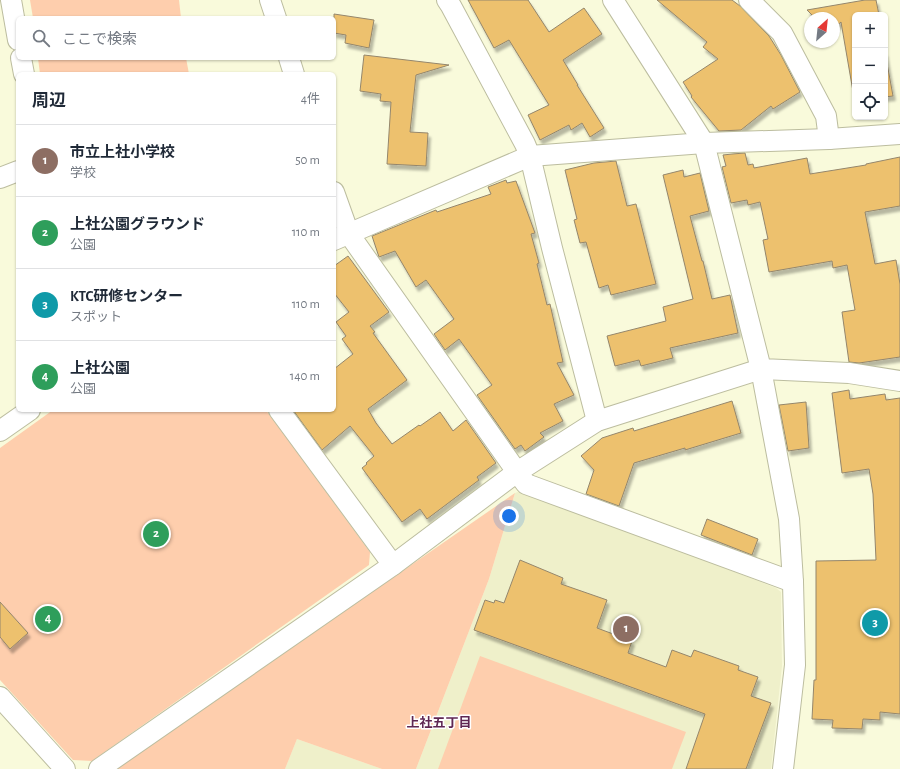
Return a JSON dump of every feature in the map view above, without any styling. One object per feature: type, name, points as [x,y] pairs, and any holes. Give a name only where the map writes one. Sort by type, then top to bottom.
[{"type":"street","points":[[11,0],[16,29]]},
{"type":"street","points":[[270,0],[275,16]]},
{"type":"street","points":[[613,0],[704,144],[761,369],[789,519],[793,582],[795,665],[783,769]]},
{"type":"street","points":[[749,0],[782,33],[826,116],[828,139]]},
{"type":"street","points":[[454,2],[530,156],[552,248],[597,421]]},
{"type":"street","points":[[21,60],[24,72]]},
{"type":"street","points":[[289,60],[293,72]]},
{"type":"street","points":[[341,237],[530,156],[704,144],[828,139],[900,134]]},
{"type":"street","points":[[0,178],[16,172]]},
{"type":"street","points":[[336,205],[341,237],[526,484],[793,582]]},
{"type":"street","points":[[99,769],[393,565],[517,472],[597,421],[761,369],[849,373],[900,381]]},
{"type":"street","points":[[0,431],[27,412]]},
{"type":"street","points":[[279,412],[393,565]]},
{"type":"street","points":[[0,697],[65,769]]},
{"type":"shaded area","points":[[30,0],[179,0],[181,16],[33,16]]},
{"type":"shaded area","points":[[38,60],[186,60],[189,72],[40,72]]},
{"type":"shaded area","points":[[50,412],[267,412],[370,552],[369,565],[92,761],[73,760],[0,680],[0,448]]},
{"type":"shaded area","points":[[523,490],[776,588],[781,592],[782,666],[771,769],[416,769],[489,579],[515,493]]},
{"type":"shaded area","points":[[515,493],[489,579],[416,769],[382,769],[297,739],[285,769],[117,769]]},
{"type":"shaded area","points":[[480,656],[686,732],[672,769],[438,769]]},
{"type":"shaded area","points":[[297,739],[382,769],[285,769]]},
{"type":"building","points":[[468,0],[528,0],[549,32],[584,8],[602,34],[563,60],[604,128],[590,137],[582,123],[571,130],[569,125],[540,140],[528,115],[549,105],[509,40],[494,48]]},
{"type":"building","points":[[657,0],[732,0],[740,6],[769,36],[781,55],[800,92],[773,109],[771,106],[741,130],[719,131],[691,97],[692,96],[683,82],[718,59],[703,47],[707,42]]},
{"type":"building","points":[[865,0],[876,0],[878,12],[852,12],[852,86],[841,22],[840,23],[840,12],[809,12],[807,10]]},
{"type":"building","points":[[334,14],[374,20],[369,48],[345,43],[346,35],[336,33],[336,16],[334,16]]},
{"type":"building","points":[[364,55],[449,65],[416,75],[410,132],[428,133],[426,166],[387,164],[391,102],[380,101],[381,94],[360,91]]},
{"type":"building","points":[[888,68],[893,96],[888,97]]},
{"type":"building","points":[[745,153],[748,165],[753,164],[754,168],[807,158],[810,174],[866,165],[900,157],[900,206],[865,212],[875,264],[896,260],[900,284],[900,357],[859,363],[849,362],[842,312],[855,310],[847,265],[833,268],[832,261],[769,272],[763,240],[768,239],[760,202],[748,205],[747,200],[731,203],[722,167],[726,166],[723,155]]},
{"type":"building","points":[[616,161],[627,206],[636,204],[656,284],[611,295],[608,285],[599,288],[586,242],[580,243],[574,220],[577,219],[565,170],[594,163]]},
{"type":"building","points":[[683,170],[684,177],[700,173],[709,211],[690,216],[712,299],[730,295],[738,333],[670,348],[673,358],[641,366],[639,360],[615,366],[607,336],[666,321],[663,307],[693,299],[663,175]]},
{"type":"building","points":[[506,180],[507,183],[516,181],[535,233],[531,234],[539,263],[537,264],[547,305],[550,304],[563,362],[557,363],[574,395],[554,404],[563,421],[540,433],[544,437],[525,451],[521,445],[515,449],[477,395],[492,385],[459,339],[445,350],[434,334],[454,319],[426,280],[416,287],[395,251],[379,257],[372,236],[436,210],[437,212],[491,194],[488,187]]},
{"type":"building","points":[[348,256],[389,312],[370,326],[375,332],[373,333],[407,380],[368,409],[376,423],[392,444],[440,412],[453,431],[466,420],[496,463],[477,477],[479,480],[427,519],[420,509],[402,522],[362,468],[374,456],[350,426],[322,450],[294,412],[336,412],[336,367],[353,354],[342,339],[346,336],[336,322],[349,312],[336,296],[336,265]]},
{"type":"building","points":[[849,390],[850,399],[885,394],[886,400],[900,398],[900,714],[880,712],[880,720],[863,719],[862,729],[832,728],[833,720],[812,719],[814,680],[816,680],[816,561],[876,560],[873,494],[869,469],[842,473],[832,393]]},
{"type":"building","points":[[732,401],[741,433],[685,450],[685,448],[634,463],[619,506],[586,494],[594,470],[581,456],[602,438],[633,428],[634,431]]},
{"type":"building","points":[[806,402],[809,448],[788,451],[779,405]]},
{"type":"building","points":[[707,519],[758,539],[752,555],[701,535]]},
{"type":"building","points":[[520,560],[563,578],[561,584],[607,600],[597,628],[632,641],[628,653],[666,667],[672,650],[691,657],[694,650],[739,666],[738,670],[758,677],[751,696],[771,703],[746,769],[686,769],[705,714],[474,630],[485,600],[494,603],[495,600],[504,603]]},
{"type":"building","points":[[0,602],[28,633],[10,649],[0,637]]},
{"type":"place","name":"上社公園グラウンド","points":[[156,534]]},
{"type":"place","name":"上社公園","points":[[48,619]]},
{"type":"place","name":"KTC研修センター","points":[[875,623]]},
{"type":"place","name":"市立上社小学校","points":[[626,629]]},
{"type":"district","name":"上社五丁目","points":[[439,722]]}]
